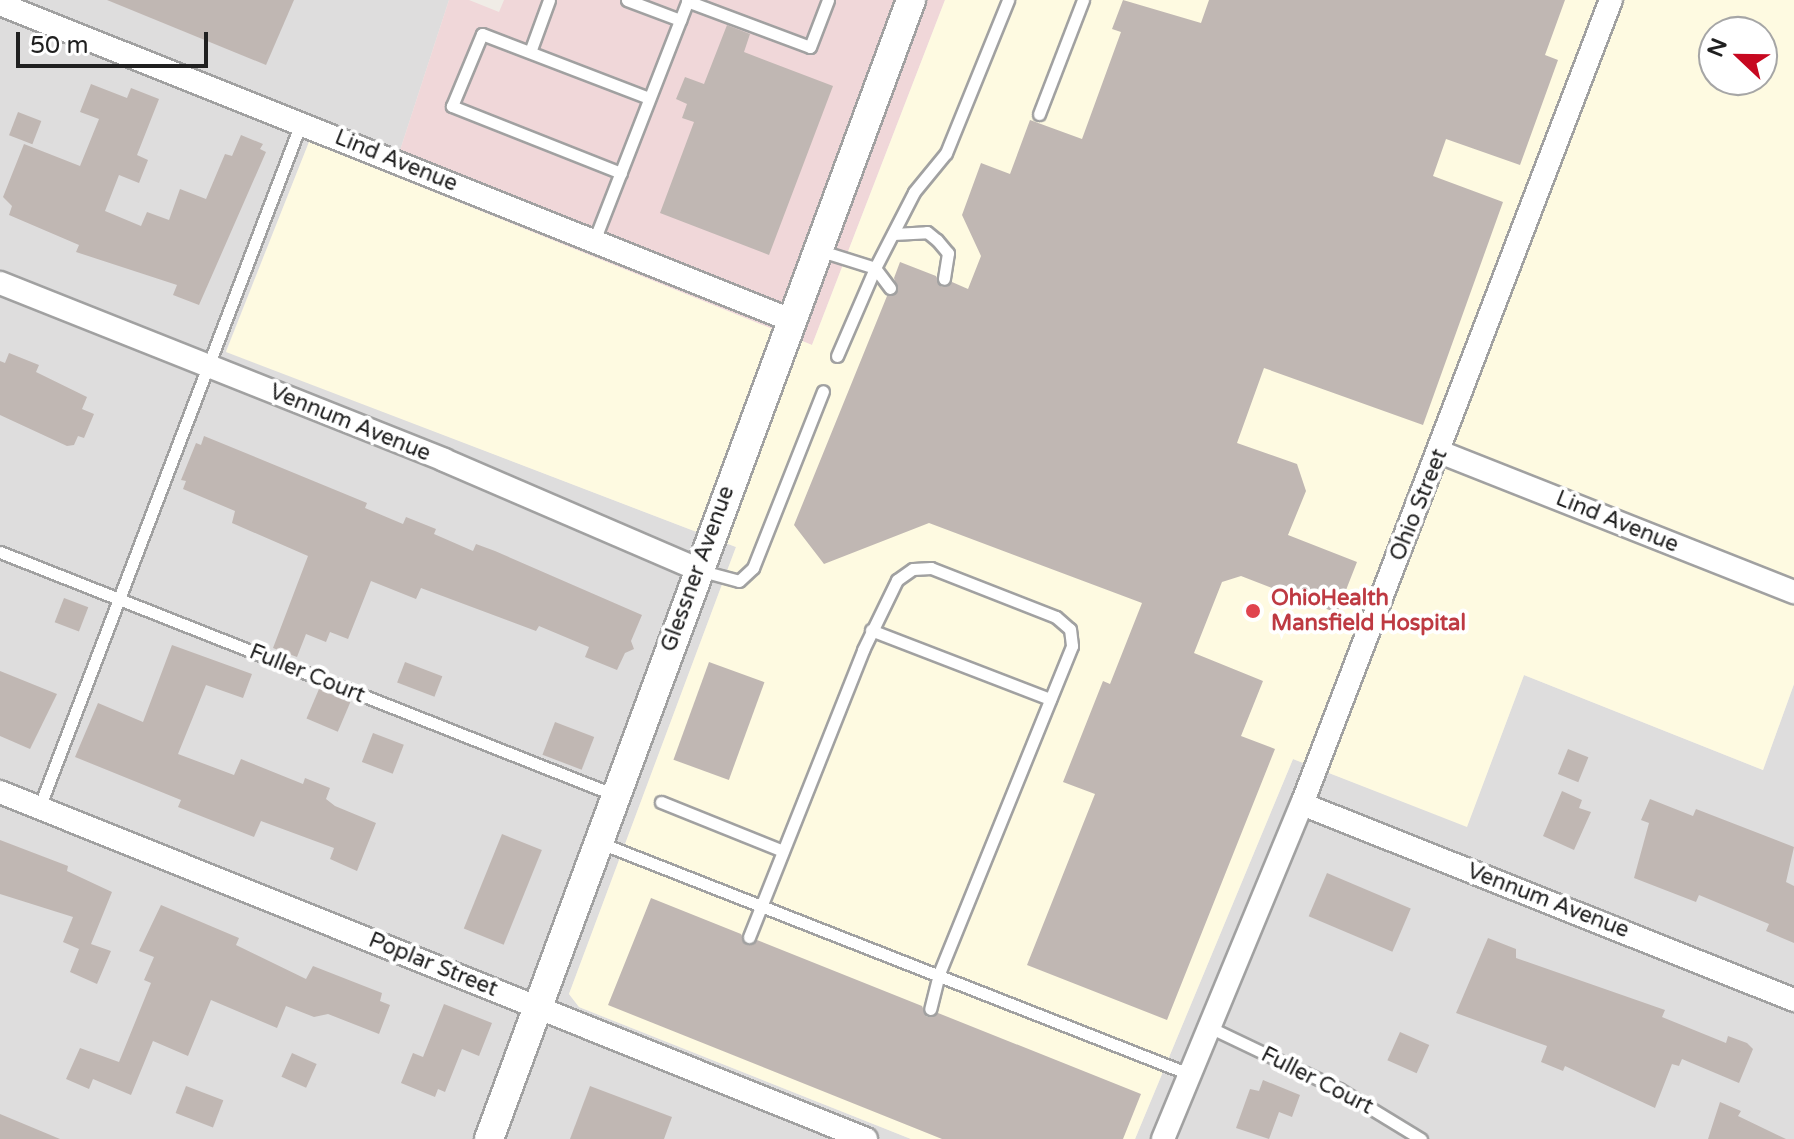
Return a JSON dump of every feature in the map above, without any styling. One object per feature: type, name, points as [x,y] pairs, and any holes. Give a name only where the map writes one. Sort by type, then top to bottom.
[{"type":"street","name":"Glessner Avenue","points":[[489,1139],[697,569],[911,0]]},
{"type":"street","name":"Ohio Street","points":[[1163,1139],[1302,804],[1440,452],[1611,0]]},
{"type":"street","name":"Lind Avenue","points":[[0,4],[791,320]]},
{"type":"street","name":"Vennum Avenue","points":[[0,283],[697,569]]},
{"type":"street","name":"Lind Avenue","points":[[1440,452],[1794,592]]},
{"type":"street","name":"Poplar Street","points":[[0,792],[866,1139]]},
{"type":"street","name":"Vennum Avenue","points":[[1302,804],[1794,1000]]},
{"type":"lane","points":[[530,52],[549,0]]},
{"type":"lane","points":[[627,0],[680,20]]},
{"type":"lane","points":[[594,241],[687,0],[810,47],[828,0]]},
{"type":"lane","points":[[837,356],[875,268],[914,192],[946,153],[1008,0]]},
{"type":"lane","points":[[1039,114],[1083,0]]},
{"type":"lane","points":[[621,173],[452,106],[482,34],[649,98]]},
{"type":"lane","points":[[39,808],[116,598],[301,123]]},
{"type":"lane","points":[[893,234],[927,232],[937,240],[948,253],[944,279]]},
{"type":"lane","points":[[817,250],[875,268],[890,288]]},
{"type":"lane","points":[[697,569],[739,581],[753,568],[823,391]]},
{"type":"lane","name":"Fuller Court","points":[[0,552],[615,795]]},
{"type":"lane","points":[[749,937],[871,630],[897,580],[913,569],[931,568],[1042,611],[1070,629],[1072,646],[939,974],[930,1009]]},
{"type":"lane","points":[[871,630],[1050,699]]},
{"type":"lane","points":[[661,802],[783,851]]},
{"type":"lane","points":[[598,842],[1189,1074]]},
{"type":"lane","name":"Fuller Court","points":[[1209,1027],[1339,1089],[1421,1139]]},
{"type":"shaded area","points":[[0,0],[449,0],[392,175],[309,142],[226,351],[736,547],[569,994],[579,1007],[911,1139],[0,1139]]},
{"type":"shaded area","points":[[449,0],[469,0],[499,12],[504,0],[945,0],[812,345],[392,175]]},
{"type":"shaded area","name":"OhioHealth Mansfield Hospital","points":[[945,0],[1794,0],[1794,684],[1763,770],[1524,675],[1467,827],[1293,759],[1135,1139],[911,1139],[579,1007],[569,994],[736,547],[226,352],[309,142],[812,345]]},
{"type":"shaded area","points":[[1524,675],[1763,770],[1794,684],[1794,1139],[1135,1139],[1293,759],[1467,826]]},
{"type":"building","points":[[107,0],[294,0],[266,65]]},
{"type":"building","points":[[1123,0],[1201,23],[1209,0],[1565,0],[1545,55],[1558,60],[1520,165],[1446,139],[1433,176],[1503,202],[1423,425],[1264,368],[1237,443],[1297,464],[1306,491],[1288,535],[1357,562],[1337,613],[1241,576],[1222,582],[1194,653],[1263,681],[1241,736],[1275,749],[1167,1020],[1027,965],[1095,794],[1063,782],[1103,681],[1110,684],[1142,603],[929,523],[824,564],[794,525],[887,296],[898,291],[894,278],[900,262],[936,276],[942,287],[952,282],[968,289],[981,256],[962,215],[981,163],[1010,174],[1030,120],[1082,139],[1121,32],[1112,29]]},
{"type":"building","points":[[727,25],[750,34],[744,52],[833,86],[769,255],[660,213],[694,122],[682,118],[687,104],[676,99],[685,77],[704,84]]},
{"type":"building","points":[[91,84],[127,98],[131,88],[159,99],[137,155],[148,160],[139,183],[119,175],[105,211],[141,226],[147,212],[169,220],[180,189],[206,199],[225,154],[232,156],[241,135],[263,144],[260,149],[266,152],[199,305],[173,295],[177,285],[76,252],[79,245],[9,215],[12,206],[3,197],[24,144],[80,166],[99,119],[80,112]]},
{"type":"building","points":[[18,112],[41,121],[32,144],[9,135]]},
{"type":"building","points":[[9,353],[39,365],[36,372],[87,397],[82,409],[94,414],[84,438],[78,436],[74,445],[67,446],[0,415],[0,361],[5,363]]},
{"type":"building","points":[[204,436],[367,503],[365,508],[403,524],[406,517],[436,529],[434,534],[473,551],[476,544],[495,551],[642,615],[631,641],[634,649],[625,653],[617,670],[585,657],[589,647],[539,626],[536,631],[421,588],[416,599],[371,581],[348,639],[330,632],[326,642],[306,634],[297,657],[273,648],[308,556],[232,523],[235,511],[183,489],[186,481],[181,480],[196,443],[201,445]]},
{"type":"building","points":[[64,598],[88,607],[79,632],[55,622]]},
{"type":"building","points":[[172,645],[252,674],[243,698],[206,685],[178,754],[234,775],[241,759],[303,784],[305,778],[330,788],[326,799],[335,806],[376,823],[357,871],[330,859],[334,848],[261,821],[254,837],[178,807],[181,800],[75,757],[98,703],[143,722]]},
{"type":"building","points":[[405,662],[442,676],[434,697],[397,683]]},
{"type":"building","points":[[709,662],[764,682],[729,780],[673,760]]},
{"type":"building","points":[[0,671],[57,694],[30,749],[0,736]]},
{"type":"building","points":[[319,689],[350,702],[338,732],[306,718]]},
{"type":"building","points":[[555,722],[594,737],[582,770],[542,755]]},
{"type":"building","points":[[373,733],[404,745],[393,774],[362,762]]},
{"type":"building","points":[[1568,749],[1588,757],[1578,782],[1558,774]]},
{"type":"building","points":[[1562,791],[1582,800],[1579,808],[1591,812],[1574,850],[1543,836]]},
{"type":"building","points":[[1650,799],[1693,816],[1696,809],[1794,847],[1786,882],[1794,886],[1794,943],[1766,931],[1769,924],[1699,895],[1696,902],[1634,878],[1649,823],[1641,820]]},
{"type":"building","points":[[502,834],[542,850],[504,945],[464,929]]},
{"type":"building","points":[[0,840],[68,866],[67,871],[112,892],[91,944],[111,951],[97,984],[70,972],[79,949],[63,942],[73,917],[0,894]]},
{"type":"building","points":[[1327,873],[1411,909],[1392,952],[1309,916]]},
{"type":"building","points":[[651,898],[741,934],[747,945],[757,940],[922,1006],[927,1017],[938,1013],[1141,1094],[1123,1139],[942,1139],[608,1005]]},
{"type":"building","points":[[161,905],[239,938],[236,945],[306,979],[313,966],[382,993],[380,1001],[390,1005],[379,1034],[328,1014],[314,1017],[286,1006],[277,1028],[211,1000],[188,1056],[153,1041],[131,1095],[93,1079],[89,1089],[66,1079],[80,1048],[119,1062],[151,983],[144,980],[154,957],[139,951]]},
{"type":"building","points":[[1488,938],[1516,949],[1516,958],[1665,1010],[1662,1017],[1726,1043],[1728,1036],[1747,1043],[1753,1049],[1739,1083],[1682,1059],[1679,1066],[1672,1064],[1655,1108],[1565,1066],[1563,1071],[1541,1062],[1547,1046],[1456,1013]]},
{"type":"building","points":[[444,1004],[492,1023],[479,1056],[462,1049],[445,1092],[438,1089],[435,1097],[401,1083],[413,1053],[423,1057]]},
{"type":"building","points":[[1400,1032],[1429,1045],[1417,1073],[1387,1060]]},
{"type":"building","points":[[292,1053],[317,1064],[306,1088],[281,1077]]},
{"type":"building","points":[[1263,1080],[1300,1095],[1292,1117],[1279,1112],[1269,1139],[1236,1128],[1250,1089],[1259,1091]]},
{"type":"building","points":[[186,1086],[223,1100],[213,1127],[176,1113]]},
{"type":"building","points":[[590,1086],[672,1117],[664,1139],[570,1139]]},
{"type":"building","points":[[1720,1102],[1741,1111],[1738,1116],[1786,1139],[1708,1139]]},
{"type":"building","points":[[0,1114],[60,1139],[0,1139]]},
{"type":"place","name":"OhioHealth Mansfield Hospital","points":[[1253,611]]}]
